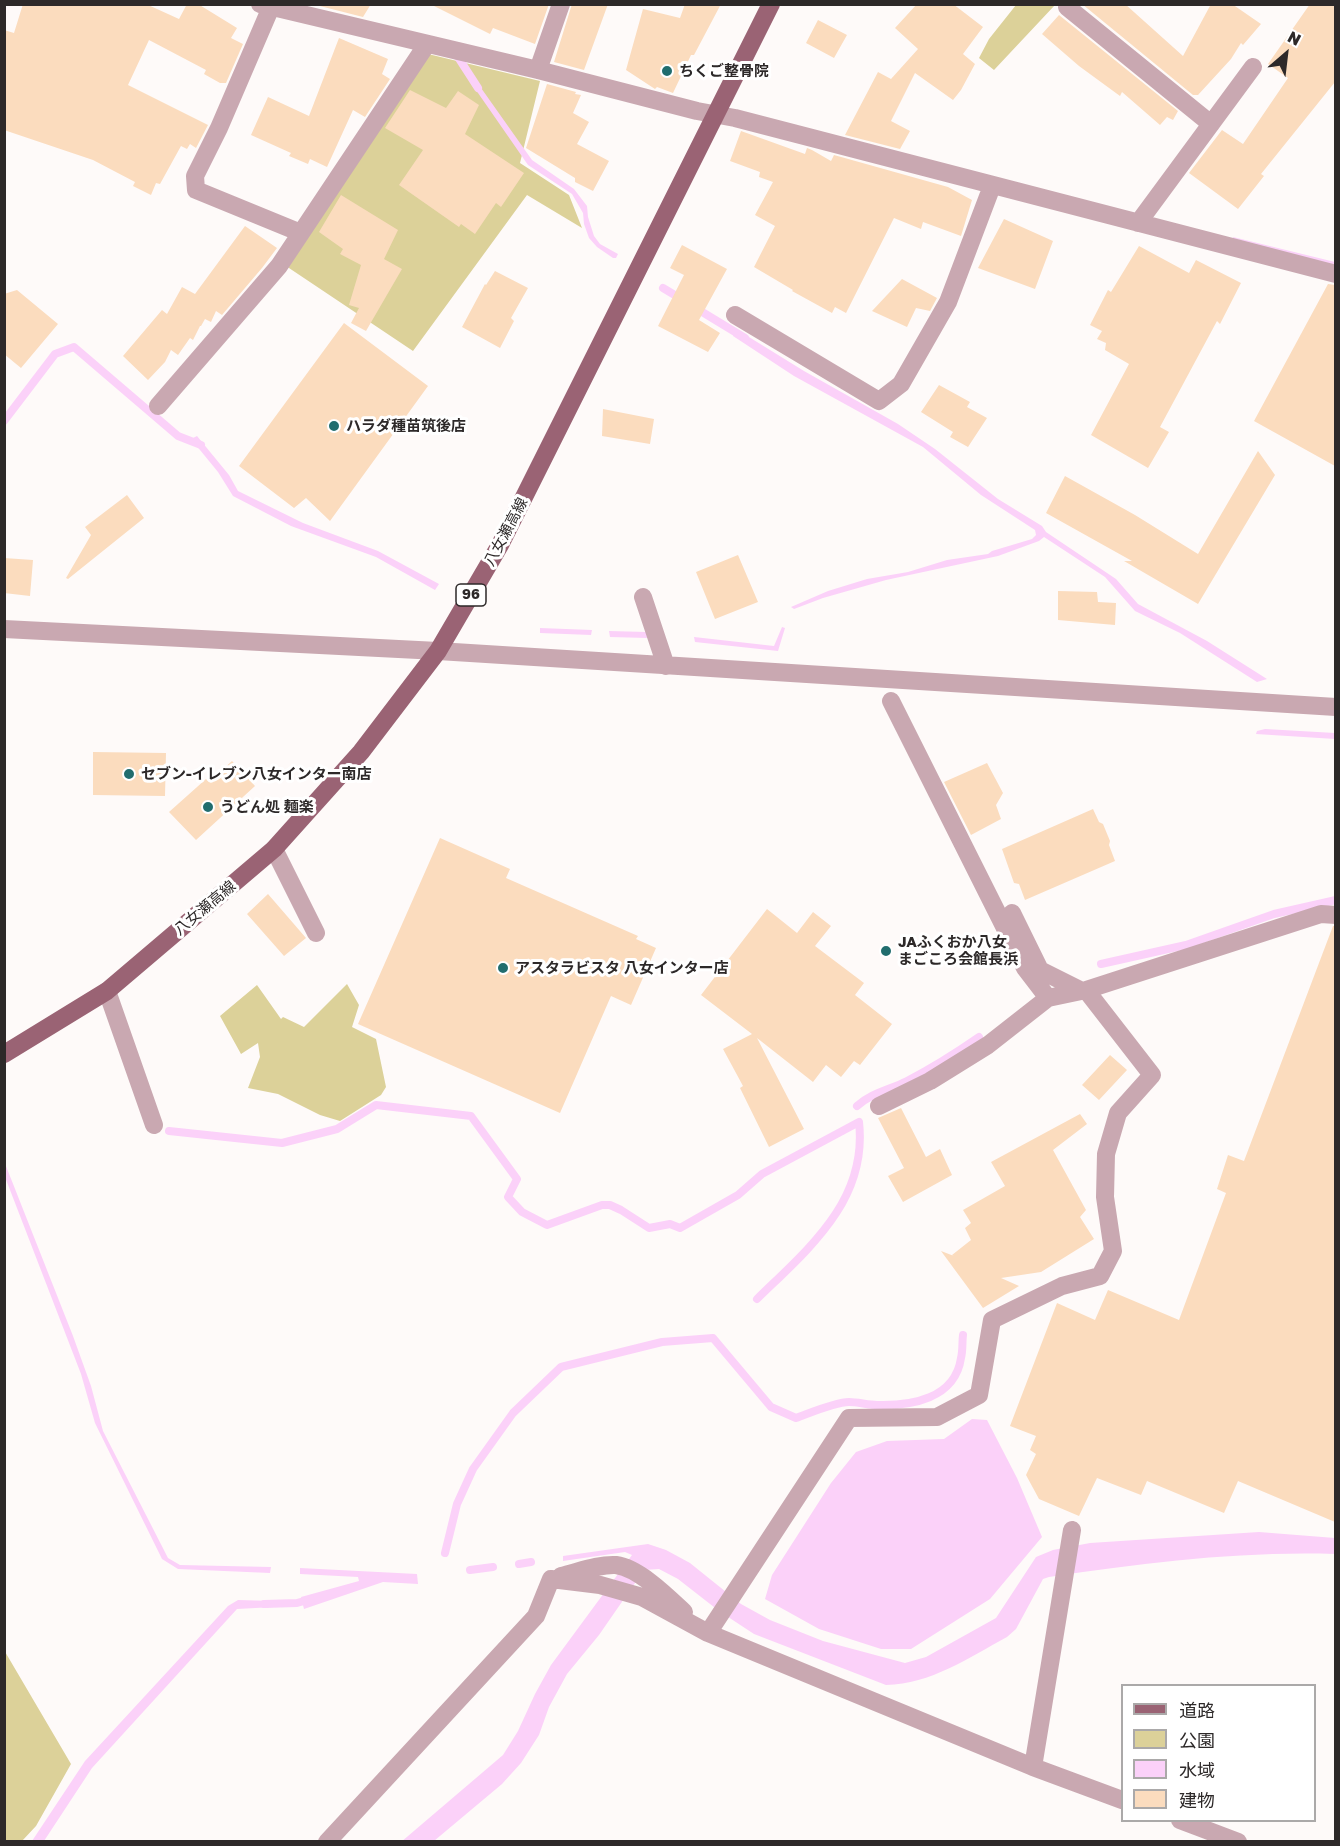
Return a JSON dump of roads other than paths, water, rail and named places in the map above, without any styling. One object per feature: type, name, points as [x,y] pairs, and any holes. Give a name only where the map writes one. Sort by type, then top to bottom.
[{"type":"main road","name":"八女瀬高線","points":[[4,1054],[107,991],[274,849],[361,752],[438,651],[500,545],[771,4]]},
{"type":"street","points":[[538,70],[561,4]]},
{"type":"street","points":[[301,233],[196,190],[195,176],[219,128],[266,6],[826,141],[1335,274]]},
{"type":"street","points":[[1067,7],[1211,124]]},
{"type":"street","points":[[158,406],[279,266],[426,44]]},
{"type":"street","points":[[1138,224],[1253,67]]},
{"type":"street","points":[[735,315],[879,401],[901,384],[948,302],[992,186]]},
{"type":"street","points":[[643,597],[666,666]]},
{"type":"street","points":[[4,628],[438,651],[1335,707]]},
{"type":"street","points":[[891,701],[1025,968],[1048,998]]},
{"type":"street","points":[[274,849],[316,933]]},
{"type":"street","points":[[708,1634],[849,1418],[937,1417],[979,1395],[992,1320],[1062,1286],[1100,1276],[1113,1251],[1105,1197],[1106,1154],[1118,1113],[1152,1075],[1084,990],[1040,970],[1012,913]]},
{"type":"street","points":[[879,1106],[930,1081],[988,1045],[1048,998],[1084,990],[1321,914],[1335,915]]},
{"type":"street","points":[[107,991],[154,1125]]},
{"type":"street","points":[[1033,1767],[1071,1537]]},
{"type":"street","points":[[327,1842],[536,1616],[551,1579],[600,1585],[642,1597],[708,1634],[1033,1767],[1121,1800]]},
{"type":"street","points":[[1183,1822],[1238,1842]]},
{"type":"water","points":[[474,78],[532,160],[574,189],[587,206],[594,236],[600,244],[618,254],[616,258],[597,247],[589,238],[583,213],[572,194],[528,165],[469,80]]},
{"type":"water","points":[[1233,237],[1335,262],[1335,267],[1233,241]]},
{"type":"water","points":[[736,329],[804,371],[898,424],[935,449],[998,499],[1042,526],[1046,532],[1116,579],[1138,604],[1207,641],[1267,679],[1257,682],[1180,633],[1135,611],[1105,577],[1044,537],[998,556],[886,580],[794,609],[791,607],[828,591],[867,579],[908,572],[947,560],[988,554],[1032,539],[1036,535],[1035,530],[981,495],[923,447],[794,376],[733,336]]},
{"type":"water","points":[[197,436],[229,475],[238,491],[303,523],[378,551],[439,584],[435,590],[376,557],[291,526],[233,496],[218,472],[191,439]]},
{"type":"water","points":[[782,627],[785,628],[778,651],[695,642],[694,637],[774,646]]},
{"type":"water","points":[[540,628],[592,630],[591,635],[540,633]]},
{"type":"water","points":[[609,631],[647,632],[647,638],[610,637]]},
{"type":"water","points":[[1265,729],[1335,733],[1335,739],[1256,734],[1257,731]]},
{"type":"water","points":[[4,1161],[73,1336],[91,1386],[103,1431],[168,1558],[180,1565],[271,1567],[270,1573],[178,1569],[162,1559],[95,1423],[81,1374],[5,1177]]},
{"type":"water","points":[[972,1419],[987,1420],[1017,1478],[1042,1537],[990,1599],[911,1649],[881,1649],[819,1629],[765,1599],[772,1575],[831,1483],[856,1452],[887,1441],[944,1439]]},
{"type":"water","points":[[1259,1532],[1335,1538],[1335,1554],[1228,1556],[1049,1577],[1043,1579],[1016,1629],[1007,1637],[934,1675],[903,1684],[886,1685],[754,1634],[719,1611],[678,1579],[659,1569],[644,1570],[599,1635],[567,1674],[549,1707],[539,1735],[521,1763],[502,1784],[434,1841],[401,1842],[503,1755],[518,1731],[551,1665],[632,1555],[625,1552],[563,1561],[563,1556],[648,1544],[666,1550],[690,1563],[741,1604],[770,1620],[823,1641],[905,1663],[926,1657],[996,1618],[1036,1557],[1053,1550],[1090,1543]]},
{"type":"water","points":[[300,1568],[417,1574],[418,1584],[383,1582],[304,1609],[301,1597],[359,1581],[358,1577],[300,1574]]},
{"type":"water","points":[[238,1600],[274,1601],[274,1607],[237,1609],[92,1768],[44,1841],[32,1841],[85,1761],[228,1606]]},
{"type":"waterway","points":[[458,57],[478,88]]},
{"type":"waterway","points":[[663,288],[683,300]]},
{"type":"waterway","points":[[694,307],[745,338]]},
{"type":"waterway","points":[[4,421],[55,354],[74,347],[178,436],[201,445]]},
{"type":"waterway","points":[[1101,964],[1186,945],[1274,914],[1336,900]]},
{"type":"waterway","points":[[857,1106],[874,1095],[926,1071],[979,1037]]},
{"type":"waterway","points":[[169,1131],[282,1143],[337,1129],[376,1105],[471,1116],[517,1179],[508,1197],[522,1212],[547,1225],[602,1205],[610,1205],[649,1228],[670,1224],[680,1228],[738,1195],[762,1174],[859,1122],[859,1150],[854,1176],[844,1200],[814,1242],[757,1299]]},
{"type":"waterway","points":[[445,1553],[457,1504],[473,1469],[513,1413],[561,1367],[662,1342],[713,1338],[771,1407],[796,1418],[843,1402],[890,1405],[930,1397],[950,1383],[957,1372],[962,1355],[963,1335]]},
{"type":"waterway","points":[[519,1564],[531,1562]]},
{"type":"waterway","points":[[470,1570],[493,1567]]},
{"type":"waterway","points":[[264,1604],[297,1603],[311,1599]]},
{"type":"place","name":"ちくご整骨院","points":[[667,71]]},
{"type":"place","name":"ハラダ種苗筑後店","points":[[334,426]]},
{"type":"place","name":"セブン-イレブン八女インター南店","points":[[129,774]]},
{"type":"place","name":"うどん処 麺楽","points":[[208,807]]},
{"type":"place","name":"JAふくおか八女 まごころ会館長浜","points":[[886,951]]},
{"type":"place","name":"アスタラビスタ 八女インター店","points":[[503,968]]}]
